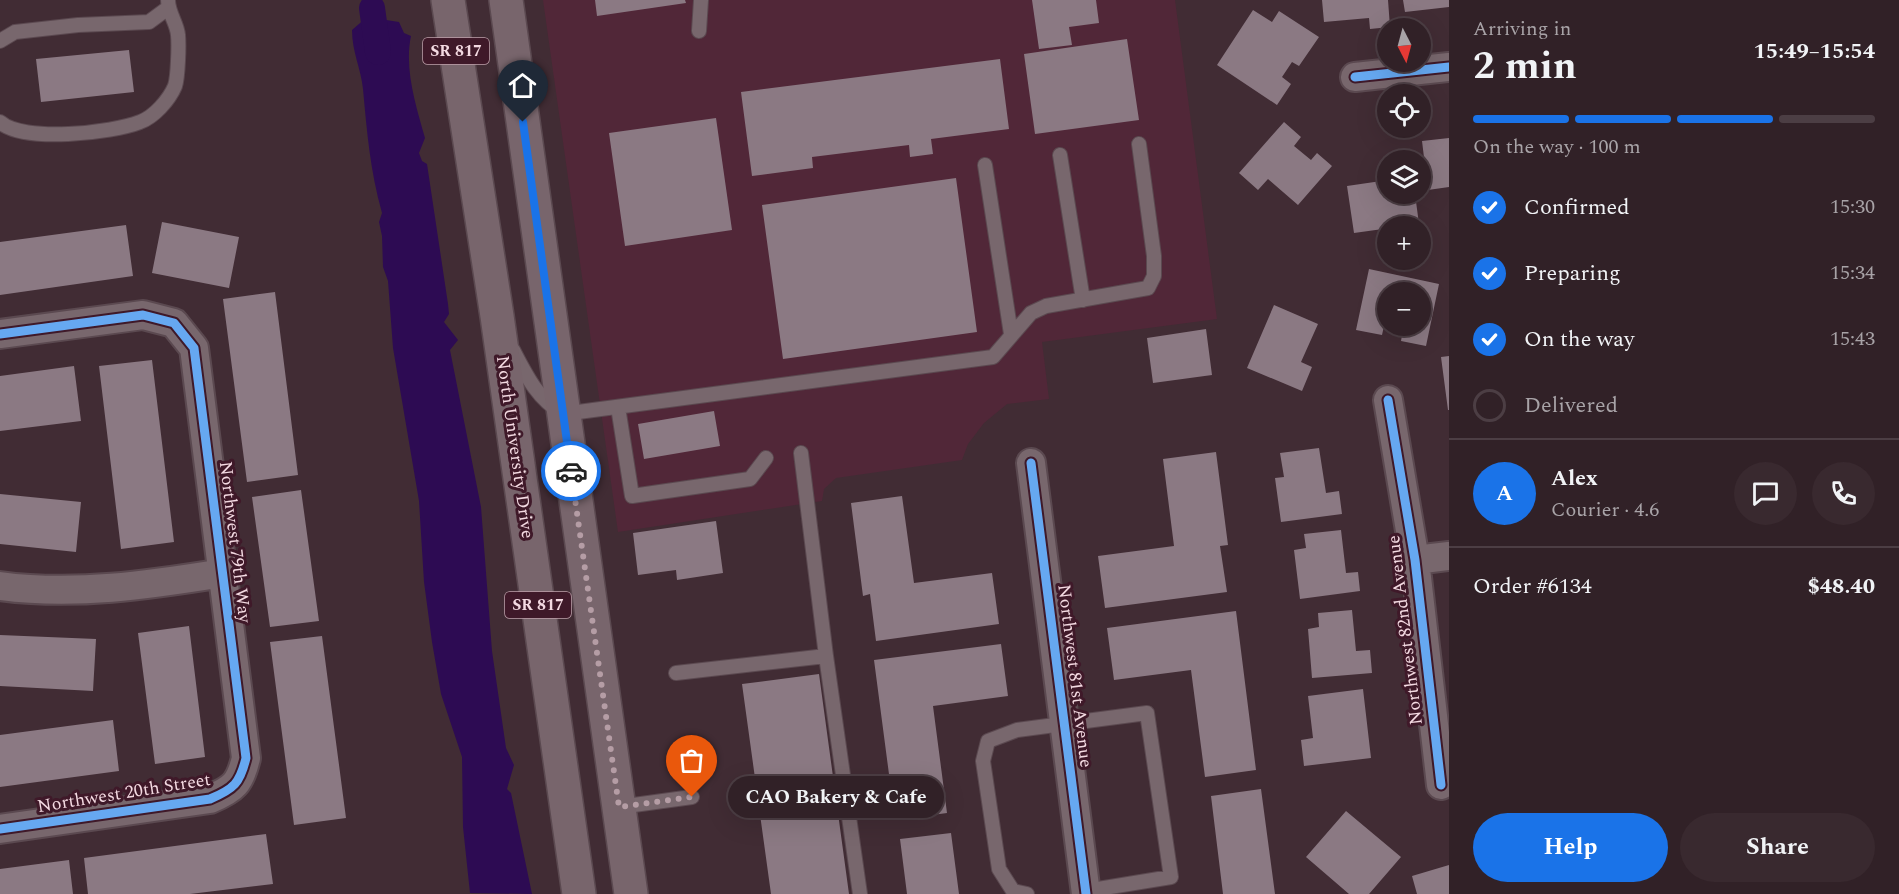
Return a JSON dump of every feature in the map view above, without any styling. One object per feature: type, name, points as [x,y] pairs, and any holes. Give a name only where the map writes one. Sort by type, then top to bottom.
[{"type":"main road","name":"North University Drive","points":[[448,0],[497,316],[579,894]]},
{"type":"main road","name":"SR 817","points":[[506,0],[631,894]]},
{"type":"street","points":[[1355,77],[1449,67]]},
{"type":"street","name":"Northwest 79th Way","points":[[0,334],[143,315],[174,323],[194,348],[246,758],[243,772]]},
{"type":"street","name":"Northwest 82nd Avenue","points":[[1388,400],[1415,560],[1441,785]]},
{"type":"street","name":"Northwest 81st Avenue","points":[[1031,462],[1086,893]]},
{"type":"street","points":[[1415,560],[1449,556]]},
{"type":"street","points":[[0,586],[34,590],[86,590],[223,573]]},
{"type":"street","name":"Northwest 20th Street","points":[[0,829],[210,799],[231,790],[243,772]]},
{"type":"lane","points":[[699,31],[701,0]]},
{"type":"lane","points":[[0,41],[15,32],[78,25],[148,22],[168,4],[178,34],[175,85],[161,108],[142,122],[82,133],[29,132],[6,127],[0,122]]},
{"type":"lane","points":[[497,316],[532,388],[548,405],[563,414],[993,357],[1031,313],[1046,306],[1148,288],[1154,276],[1138,144]]},
{"type":"lane","points":[[1060,155],[1083,300]]},
{"type":"lane","points":[[985,165],[1011,334]]},
{"type":"lane","points":[[618,407],[632,496],[750,478],[766,458]]},
{"type":"lane","points":[[801,453],[826,656],[860,894]]},
{"type":"lane","points":[[676,673],[826,656]]},
{"type":"lane","points":[[1027,894],[1013,891],[999,869],[982,761],[988,741],[1017,730],[1064,722],[1147,713],[1171,877],[1086,893]]},
{"type":"lane","points":[[619,807],[692,797]]},
{"type":"shaded area","points":[[543,0],[1175,0],[1217,319],[1042,342],[1049,399],[1007,404],[984,423],[968,444],[962,460],[836,478],[824,489],[822,501],[618,532]]},
{"type":"shaded area","points":[[367,17],[399,22],[404,33],[411,36],[410,74],[425,138],[419,153],[422,161],[427,164],[448,304],[449,314],[444,322],[458,340],[450,350],[481,507],[492,651],[506,748],[514,765],[507,789],[511,793],[532,894],[470,893],[463,827],[462,757],[441,694],[432,642],[424,582],[419,501],[393,348],[388,281],[383,267],[379,222],[382,213],[372,166],[362,82],[352,38],[352,30]]},
{"type":"building","points":[[595,0],[685,0],[686,3],[597,16]]},
{"type":"building","points":[[1032,0],[1096,0],[1099,23],[1069,27],[1072,45],[1039,49]]},
{"type":"building","points":[[1322,0],[1388,0],[1389,18],[1377,18],[1377,28],[1370,29],[1369,18],[1324,22]]},
{"type":"building","points":[[1403,0],[1449,0],[1449,7],[1405,12]]},
{"type":"building","points":[[1253,10],[1272,22],[1279,11],[1319,37],[1299,66],[1292,62],[1282,77],[1291,84],[1277,105],[1217,65]]},
{"type":"building","points":[[1127,39],[1139,120],[1035,134],[1024,54]]},
{"type":"building","points":[[129,50],[134,92],[41,102],[36,59]]},
{"type":"building","points":[[1000,59],[1009,129],[931,139],[933,154],[910,157],[909,145],[812,157],[813,168],[752,176],[741,92]]},
{"type":"building","points":[[716,118],[732,230],[625,246],[609,133]]},
{"type":"building","points":[[1284,122],[1301,137],[1294,146],[1311,160],[1317,153],[1332,166],[1298,205],[1268,179],[1258,190],[1239,173]]},
{"type":"building","points":[[1449,138],[1449,187],[1431,190],[1431,150],[1423,150],[1422,141]]},
{"type":"building","points":[[956,178],[977,332],[783,359],[762,205]]},
{"type":"building","points":[[1377,182],[1377,204],[1416,204],[1418,216],[1377,216],[1377,230],[1354,233],[1347,186]]},
{"type":"building","points":[[162,222],[239,237],[229,288],[152,273]]},
{"type":"building","points":[[126,225],[133,276],[0,295],[0,242]]},
{"type":"building","points":[[1369,269],[1430,282],[1377,282],[1377,334],[1356,330]]},
{"type":"building","points":[[1431,282],[1439,284],[1431,322]]},
{"type":"building","points":[[275,292],[298,475],[247,482],[223,299]]},
{"type":"building","points":[[1274,305],[1318,324],[1301,362],[1312,367],[1302,391],[1247,368]]},
{"type":"building","points":[[1206,329],[1212,375],[1153,383],[1147,338]]},
{"type":"building","points":[[1402,336],[1428,336],[1426,346],[1401,341]]},
{"type":"building","points":[[1449,356],[1449,410],[1448,410],[1441,357]]},
{"type":"building","points":[[152,360],[174,542],[121,549],[99,366]]},
{"type":"building","points":[[74,366],[81,421],[0,431],[0,376]]},
{"type":"building","points":[[714,411],[720,446],[644,459],[638,424]]},
{"type":"building","points":[[1319,448],[1326,493],[1339,491],[1342,514],[1281,522],[1275,478],[1284,477],[1280,453]]},
{"type":"building","points":[[1216,452],[1228,545],[1220,546],[1227,592],[1105,608],[1098,556],[1174,546],[1163,459]]},
{"type":"building","points":[[301,490],[319,621],[270,627],[252,497]]},
{"type":"building","points":[[0,494],[81,502],[76,552],[0,544]]},
{"type":"building","points":[[902,496],[914,583],[992,573],[999,624],[876,641],[870,594],[863,596],[851,503]]},
{"type":"building","points":[[716,521],[723,573],[677,580],[676,570],[638,575],[633,533]]},
{"type":"building","points":[[1341,530],[1346,573],[1358,572],[1360,591],[1300,599],[1294,550],[1306,548],[1304,534]]},
{"type":"building","points":[[1352,610],[1356,651],[1370,650],[1372,673],[1312,678],[1308,629],[1319,627],[1318,613]]},
{"type":"building","points":[[1236,611],[1256,770],[1205,777],[1191,670],[1114,680],[1107,628]]},
{"type":"building","points":[[189,626],[205,757],[155,764],[138,633]]},
{"type":"building","points":[[0,635],[96,639],[93,691],[0,686]]},
{"type":"building","points":[[322,636],[346,818],[294,825],[270,642]]},
{"type":"building","points":[[1001,644],[1008,696],[933,706],[947,813],[895,820],[874,660]]},
{"type":"building","points":[[819,674],[849,894],[771,894],[742,684]]},
{"type":"building","points":[[1363,689],[1371,758],[1304,766],[1301,740],[1313,738],[1308,696]]},
{"type":"building","points":[[113,720],[119,771],[0,787],[0,735]]},
{"type":"building","points":[[1261,789],[1275,894],[1223,894],[1211,796]]},
{"type":"building","points":[[1346,811],[1401,857],[1369,894],[1349,894],[1306,857]]},
{"type":"building","points":[[951,833],[959,894],[907,894],[900,839]]},
{"type":"building","points":[[266,834],[273,884],[190,894],[88,894],[84,858]]},
{"type":"building","points":[[69,860],[73,894],[0,894],[0,869]]},
{"type":"building","points":[[1449,865],[1449,894],[1417,894],[1412,876]]},
{"type":"waterway","points":[[372,8],[378,52]]},
{"type":"cycle path","points":[[1355,77],[1449,67]]},
{"type":"cycle path","points":[[0,334],[143,315],[174,323],[194,348],[246,758],[235,784],[210,799],[0,829]]},
{"type":"cycle path","points":[[1388,400],[1415,560],[1441,785]]},
{"type":"cycle path","points":[[1031,463],[1086,894]]},
{"type":"way so far","points":[[571,471],[619,807],[692,797]]},
{"type":"place","name":"CAO Bakery & Cafe","points":[[692,797]]},
{"type":"route","points":[[523,122],[571,471]]}]
